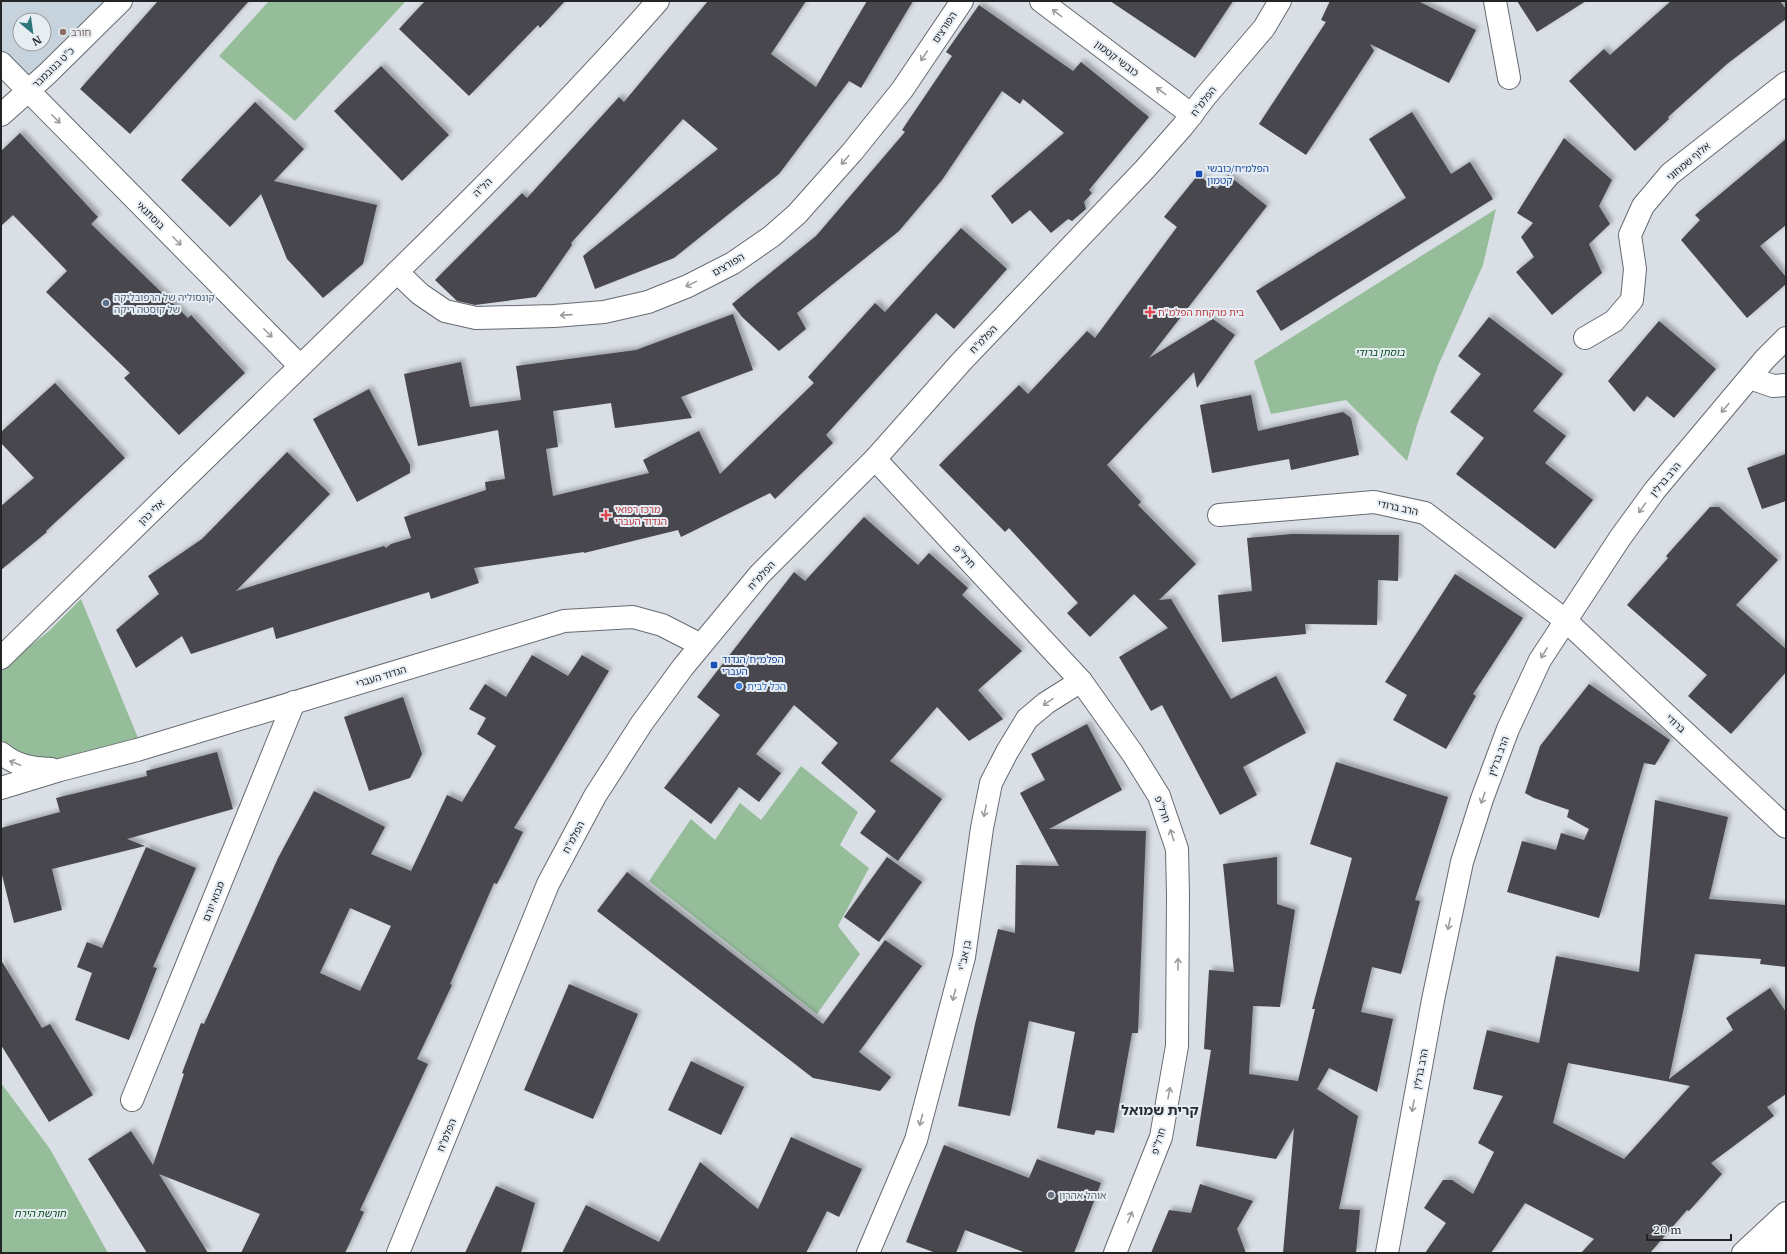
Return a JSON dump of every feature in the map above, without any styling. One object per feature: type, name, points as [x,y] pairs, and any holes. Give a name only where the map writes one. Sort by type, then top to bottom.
[{"type":"street","name":"כ\"ט בנובמבר","points":[[1,115],[121,1]]},
{"type":"street","name":"הל\"ה","points":[[300,366],[512,157],[617,47],[658,1]]},
{"type":"street","name":"הפורצים","points":[[397,272],[424,298],[445,311],[476,318],[554,316],[604,312],[648,302],[688,286],[733,263],[772,236],[797,214],[853,151],[902,90],[962,1]]},
{"type":"street","name":"כובשי קטמון","points":[[1041,1],[1192,115]]},
{"type":"street","name":"הפלמ\"ח","points":[[398,1253],[548,884],[595,796],[642,723],[701,645],[760,574],[875,459],[962,361],[1140,175],[1264,28],[1280,1]]},
{"type":"street","points":[[1495,1],[1509,78]]},
{"type":"street","name":"בוסתנאי","points":[[1,63],[300,366]]},
{"type":"street","name":"אלוף שמחוני","points":[[1585,338],[1614,321],[1632,300],[1635,270],[1630,235],[1643,206],[1670,174],[1786,83]]},
{"type":"street","name":"הרב ברלין","points":[[1387,1253],[1432,1008],[1462,862],[1482,799],[1508,729],[1540,660],[1620,538],[1655,490],[1786,338]]},
{"type":"street","name":"אלי כהן","points":[[1,658],[300,366]]},
{"type":"street","points":[[1750,378],[1773,386],[1786,385]]},
{"type":"street","name":"חרל\"פ","points":[[875,459],[1081,681],[1133,754],[1159,796],[1177,849],[1177,1046],[1161,1137],[1115,1253]]},
{"type":"street","name":"הרב ברודי","points":[[1219,514],[1374,502],[1425,513],[1565,620]]},
{"type":"street","name":"הגדוד העברי","points":[[1,788],[60,770],[137,750],[564,621],[633,617],[662,625],[701,645]]},
{"type":"street","name":"ברודי","points":[[1565,620],[1786,827]]},
{"type":"street","name":"בן אב\"י","points":[[868,1253],[916,1140],[964,957],[982,828],[991,783],[1007,752],[1027,719],[1046,703],[1081,681]]},
{"type":"street","name":"מבוא יורם","points":[[132,1100],[294,702]]},
{"type":"street","name":"הגדוד העברי","points":[[1,753],[10,761],[20,765],[60,770]]},
{"type":"street","points":[[1743,1253],[1786,1213]]},
{"type":"street","points":[[1767,1253],[1786,1240]]},
{"type":"shaded area","name":"חורב","points":[[1,1],[114,1],[31,81],[1,52]]},
{"type":"green space","points":[[269,1],[406,1],[295,121],[219,56]]},
{"type":"green space","name":"בוסתן ברודי","points":[[1496,209],[1483,265],[1438,366],[1417,425],[1407,461],[1346,400],[1271,414],[1254,361]]},
{"type":"green space","points":[[81,599],[138,738],[56,759],[16,754],[1,739],[1,669],[49,631]]},
{"type":"green space","points":[[801,766],[858,812],[840,845],[869,868],[838,926],[860,954],[817,1014],[649,881],[691,819],[715,840],[740,803],[761,820]]},
{"type":"green space","name":"חורשת הירח","points":[[1,1083],[50,1149],[108,1253],[1,1253]]},
{"type":"building","points":[[158,1],[249,1],[130,134],[80,89]]},
{"type":"building","points":[[425,1],[565,1],[540,28],[538,25],[469,96],[399,29]]},
{"type":"building","points":[[708,1],[806,1],[771,54],[816,87],[867,1],[913,1],[861,88],[849,81],[779,174],[674,258],[595,289],[583,256],[718,149],[683,119],[571,243],[572,245],[536,297],[475,305],[457,301],[435,280],[522,193],[527,198],[619,97],[624,102]]},
{"type":"building","points":[[1110,1],[1233,1],[1195,58]]},
{"type":"building","points":[[1330,1],[1418,1],[1476,30],[1449,83],[1370,44],[1374,51],[1306,155],[1259,124],[1326,22],[1321,20]]},
{"type":"building","points":[[1517,1],[1586,1],[1537,32]]},
{"type":"building","points":[[1671,1],[1780,1],[1786,9],[1786,19],[1727,64],[1668,117],[1669,119],[1635,151],[1569,81],[1604,49],[1610,55]]},
{"type":"building","points":[[979,5],[1073,71],[1081,62],[1149,117],[1089,190],[1092,193],[1084,202],[1086,209],[1072,221],[1068,219],[1051,233],[1030,210],[1012,224],[991,196],[1064,133],[1023,99],[1020,104],[1002,91],[942,180],[899,231],[797,313],[806,329],[779,351],[742,317],[732,304],[816,236],[905,132],[902,130],[952,56],[946,52]]},
{"type":"building","points":[[381,66],[449,135],[402,181],[334,111]]},
{"type":"building","points":[[255,102],[304,149],[274,181],[377,205],[363,264],[323,298],[287,259],[261,194],[230,227],[181,180]]},
{"type":"building","points":[[1412,112],[1451,174],[1470,162],[1493,199],[1281,331],[1256,291],[1406,198],[1369,139]]},
{"type":"building","points":[[20,133],[98,217],[91,224],[188,318],[191,315],[245,373],[179,435],[124,378],[130,373],[46,292],[67,271],[13,215],[1,226],[1,151]]},
{"type":"building","points":[[1564,138],[1612,180],[1599,206],[1610,224],[1589,244],[1602,273],[1552,315],[1516,272],[1534,257],[1521,237],[1533,223],[1517,213]]},
{"type":"building","points":[[1786,139],[1786,225],[1760,246],[1786,277],[1786,284],[1747,318],[1681,240],[1700,220],[1695,215]]},
{"type":"building","points":[[1198,175],[1217,189],[1228,175],[1267,206],[1149,358],[1213,319],[1235,335],[1197,388],[1194,372],[1107,465],[1141,502],[1138,505],[1196,564],[1159,600],[1171,599],[1231,699],[1276,676],[1306,733],[1243,767],[1257,795],[1220,815],[1162,705],[1151,711],[1119,657],[1168,628],[1134,594],[1090,637],[1067,613],[1078,603],[1009,528],[1005,532],[939,465],[1019,385],[1028,394],[1087,331],[1095,338],[1177,227],[1164,217]]},
{"type":"building","points":[[961,228],[1007,269],[954,329],[936,313],[826,435],[833,443],[775,499],[770,493],[681,537],[678,530],[584,553],[474,568],[479,583],[431,599],[429,592],[276,639],[273,627],[191,654],[182,636],[136,668],[116,630],[159,594],[148,576],[202,539],[287,452],[330,494],[236,591],[384,546],[386,548],[391,544],[411,538],[404,517],[486,490],[485,482],[505,479],[498,430],[418,446],[404,374],[461,362],[470,407],[521,400],[516,366],[636,350],[733,314],[753,370],[681,397],[692,418],[615,428],[611,403],[553,411],[558,447],[546,449],[553,496],[649,473],[643,460],[699,431],[720,474],[814,383],[808,377],[875,303],[885,312]]},
{"type":"building","points":[[1489,317],[1563,374],[1533,411],[1566,436],[1545,463],[1593,500],[1555,549],[1456,474],[1484,438],[1450,412],[1481,374],[1458,356]]},
{"type":"building","points":[[1659,321],[1716,369],[1674,418],[1647,396],[1634,412],[1608,381]]},
{"type":"building","points":[[55,383],[125,458],[46,531],[47,532],[1,570],[1,506],[34,478],[1,443],[1,432]]},
{"type":"building","points":[[369,389],[410,465],[410,473],[357,502],[313,419]]},
{"type":"building","points":[[1251,395],[1258,431],[1343,412],[1351,418],[1359,455],[1291,470],[1289,459],[1212,473],[1200,405]]},
{"type":"building","points":[[1786,454],[1786,501],[1762,509],[1747,468]]},
{"type":"building","points":[[1710,507],[1719,507],[1778,560],[1736,605],[1786,649],[1786,672],[1731,734],[1688,696],[1707,675],[1627,605],[1668,558],[1666,556]]},
{"type":"building","points":[[864,517],[918,565],[929,553],[968,588],[962,595],[1022,651],[978,690],[1003,719],[969,741],[937,707],[890,761],[942,799],[898,861],[860,833],[876,811],[821,763],[838,743],[794,705],[756,754],[781,773],[759,802],[739,787],[711,824],[664,788],[720,715],[697,697],[794,572],[805,581]]},
{"type":"building","points":[[1292,534],[1399,535],[1398,581],[1378,580],[1377,625],[1305,624],[1306,634],[1222,642],[1218,595],[1252,591],[1247,538]]},
{"type":"building","points":[[1455,574],[1523,618],[1473,694],[1476,696],[1446,749],[1393,720],[1407,695],[1385,682]]},
{"type":"building","points":[[532,655],[568,676],[582,655],[609,671],[514,828],[523,832],[497,884],[494,883],[450,984],[452,985],[417,1059],[428,1064],[360,1210],[364,1212],[345,1253],[241,1253],[260,1214],[159,1174],[208,1253],[147,1253],[88,1159],[131,1131],[153,1165],[184,1074],[182,1073],[201,1023],[204,1024],[278,858],[314,791],[385,827],[371,854],[411,871],[447,795],[462,802],[496,746],[477,734],[486,718],[469,709],[485,684],[506,697]],"holes":[[[350,908],[391,926],[360,991],[320,973]]]},
{"type":"building","points":[[1589,684],[1670,740],[1655,765],[1644,763],[1599,918],[1507,892],[1522,841],[1556,850],[1561,833],[1584,840],[1589,829],[1567,817],[1569,810],[1534,798],[1525,793],[1540,746]]},
{"type":"building","points":[[403,697],[422,754],[410,778],[369,791],[344,717]]},
{"type":"building","points":[[1087,724],[1122,790],[1049,829],[1146,831],[1138,1033],[1132,1033],[1114,1133],[1096,1130],[1094,1135],[1057,1128],[1075,1032],[1029,1021],[1010,1116],[958,1106],[975,1024],[998,929],[1015,933],[1016,865],[1059,866],[1020,793],[1045,780],[1031,754]]},
{"type":"building","points":[[217,752],[233,809],[127,839],[145,846],[52,869],[62,910],[14,923],[1,871],[1,828],[60,812],[56,798],[147,776],[146,771]]},
{"type":"building","points":[[1336,762],[1448,797],[1415,900],[1420,901],[1401,974],[1372,967],[1361,1012],[1393,1019],[1377,1092],[1329,1068],[1317,1089],[1358,1116],[1339,1209],[1360,1210],[1356,1253],[1283,1253],[1294,1128],[1276,1159],[1196,1146],[1211,1050],[1204,1049],[1209,970],[1234,972],[1223,864],[1277,857],[1277,904],[1295,910],[1280,1007],[1253,1006],[1249,1074],[1298,1081],[1315,1009],[1312,1009],[1352,858],[1310,844]]},
{"type":"building","points":[[1655,800],[1728,817],[1709,899],[1786,905],[1786,967],[1760,964],[1761,959],[1695,954],[1669,1079],[1733,1030],[1726,1018],[1770,988],[1786,1012],[1786,1094],[1767,1107],[1774,1116],[1711,1163],[1722,1174],[1689,1211],[1687,1210],[1650,1253],[1581,1253],[1594,1239],[1525,1203],[1491,1253],[1425,1253],[1446,1223],[1424,1208],[1443,1180],[1452,1180],[1473,1194],[1494,1152],[1478,1143],[1503,1096],[1473,1089],[1487,1030],[1539,1043],[1556,956],[1639,972]],"holes":[[[1568,1063],[1690,1086],[1624,1159],[1553,1123]]]},
{"type":"building","points":[[146,847],[196,868],[153,967],[157,968],[129,1040],[75,1020],[92,973],[77,967],[87,942],[102,948]]},
{"type":"building","points":[[887,857],[922,882],[879,942],[844,917]]},
{"type":"building","points":[[627,872],[823,1024],[885,940],[922,966],[859,1052],[891,1077],[880,1091],[813,1078],[597,911]]},
{"type":"building","points":[[1,960],[42,1028],[50,1024],[93,1095],[49,1122],[1,1045]]},
{"type":"building","points":[[569,984],[638,1014],[593,1119],[524,1090]]},
{"type":"building","points":[[691,1061],[744,1087],[721,1135],[668,1110]]},
{"type":"building","points":[[791,1137],[862,1169],[839,1217],[827,1211],[806,1253],[562,1253],[586,1205],[659,1242],[700,1162],[758,1209]]},
{"type":"building","points":[[944,1145],[1029,1178],[1037,1159],[1101,1183],[1074,1253],[1026,1253],[965,1230],[956,1253],[936,1253],[906,1242]]},
{"type":"building","points":[[1200,1184],[1253,1201],[1237,1229],[1246,1253],[1151,1253],[1169,1210],[1191,1213]]},
{"type":"building","points":[[496,1186],[535,1203],[521,1253],[465,1253]]},
{"type":"place","name":"חורב","points":[[63,32]]},
{"type":"place","name":"הפלמ״ח/כובשי קטמון","points":[[1199,174]]},
{"type":"place","name":"קונסוליה של הרפובליקה של קוסטה ריקה","points":[[106,303]]},
{"type":"place","name":"בית מרקחת הפלמ\"ח","points":[[1150,312]]},
{"type":"place","name":"מרכז רפואי הגדוד העברי","points":[[606,515]]},
{"type":"place","name":"הפלמ״ח/הגדוד העברי","points":[[714,665]]},
{"type":"place","name":"הכל לבית","points":[[739,686]]},
{"type":"place","name":"אוהל אהרון","points":[[1051,1195]]},
{"type":"district","name":"קרית שמואל","points":[[1160,1110]]}]
